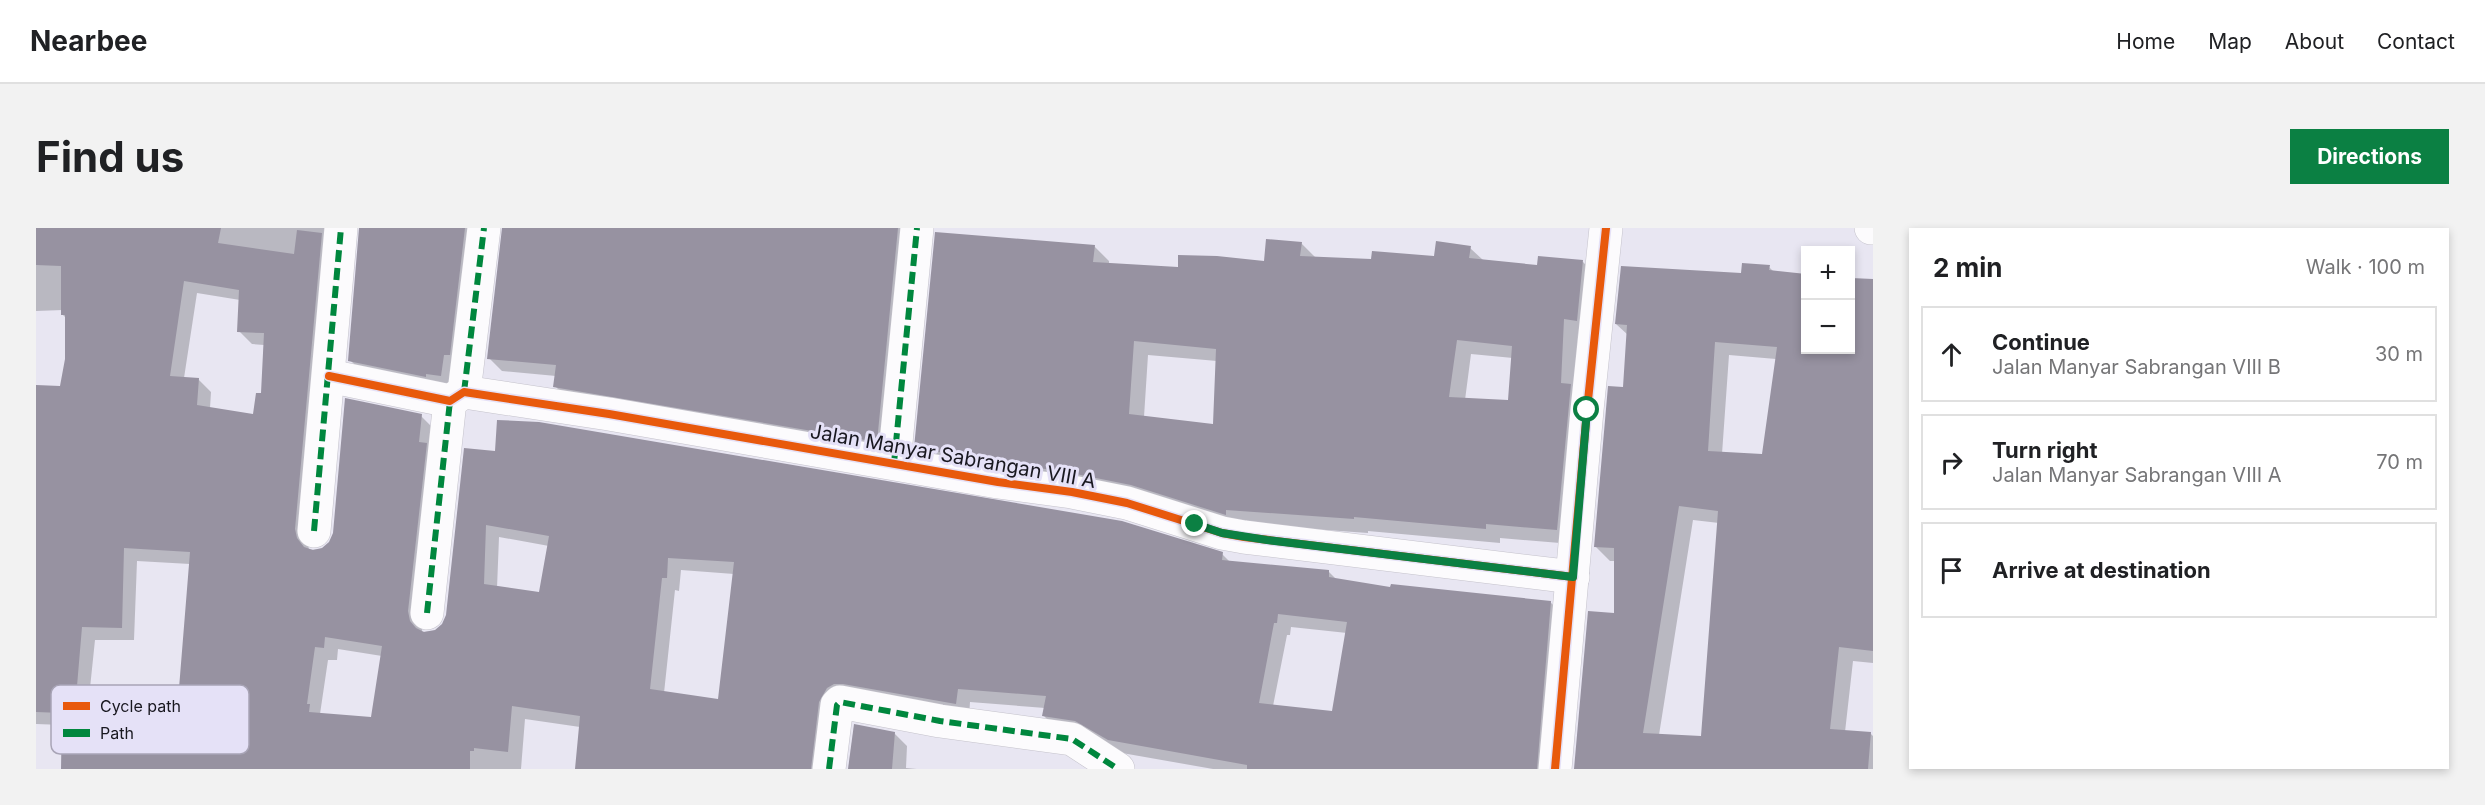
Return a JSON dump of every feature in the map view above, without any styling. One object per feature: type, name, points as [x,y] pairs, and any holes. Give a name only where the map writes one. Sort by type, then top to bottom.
[{"type":"street","points":[[314,531],[341,228]]},
{"type":"street","points":[[427,613],[457,396],[484,228]]},
{"type":"street","points":[[894,464],[917,228]]},
{"type":"street","points":[[1555,769],[1587,410],[1606,228]]},
{"type":"street","name":"Jalan Manyar Sabrangan VIII A","points":[[329,376],[457,396],[609,414],[1127,503],[1222,533],[1573,577]]},
{"type":"street","points":[[829,769],[837,705],[840,702],[940,721],[1072,739],[1118,769]]},
{"type":"building","points":[[36,228],[221,228],[218,243],[294,254],[297,230],[322,233],[295,529],[297,538],[304,547],[313,550],[322,548],[329,542],[333,533],[345,398],[422,414],[419,442],[427,443],[408,611],[410,621],[424,632],[435,630],[442,624],[446,615],[464,448],[495,451],[497,420],[539,422],[1122,521],[1223,552],[1222,560],[1329,570],[1329,577],[1390,587],[1391,584],[1551,601],[1537,769],[1247,769],[1247,765],[1108,740],[1075,721],[1042,716],[1046,696],[958,689],[956,704],[834,684],[827,688],[819,702],[811,769],[575,769],[580,716],[512,706],[508,752],[474,748],[474,751],[470,751],[470,769],[61,769],[61,754],[249,754],[249,685],[179,685],[190,552],[124,548],[122,628],[82,627],[77,685],[51,685],[51,713],[36,712],[36,385],[60,386],[65,359],[65,315],[61,315],[61,266],[36,265]],"holes":[[[184,281],[239,290],[237,332],[264,333],[261,393],[256,393],[253,414],[197,405],[199,378],[170,376]],[[486,525],[549,536],[539,592],[484,584]],[[668,558],[734,562],[718,699],[650,689],[662,578],[667,578]],[[1278,614],[1347,622],[1332,711],[1259,703],[1274,623],[1277,623]],[[325,637],[382,646],[371,717],[309,712],[310,704],[307,704],[315,647],[324,648]]]},
{"type":"building","points":[[359,228],[465,228],[450,355],[444,355],[441,376],[426,374],[426,377],[348,361]]},
{"type":"building","points":[[502,228],[898,228],[877,442],[553,387],[556,365],[487,359]]},
{"type":"building","points":[[935,232],[1095,245],[1093,262],[1178,267],[1178,255],[1264,261],[1266,239],[1302,242],[1300,256],[1371,259],[1372,251],[1434,256],[1436,241],[1471,246],[1469,258],[1537,265],[1538,256],[1583,260],[1577,321],[1564,319],[1561,383],[1571,384],[1557,530],[1486,524],[1486,529],[1354,517],[1354,519],[1226,510],[1226,515],[1131,485],[914,448]],"holes":[[[1457,340],[1512,346],[1508,400],[1449,397]],[[1134,341],[1216,349],[1213,424],[1129,414]]]},
{"type":"building","points":[[1742,263],[1770,265],[1769,270],[1801,273],[1801,354],[1855,354],[1855,278],[1873,279],[1873,651],[1839,647],[1830,729],[1871,732],[1868,769],[1574,769],[1588,611],[1614,613],[1614,548],[1594,547],[1608,386],[1623,387],[1627,325],[1615,324],[1621,266],[1741,273]],"holes":[[[1715,342],[1777,347],[1762,454],[1708,451]],[[1679,506],[1718,511],[1701,736],[1643,733]]]},
{"type":"building","points":[[854,724],[895,732],[892,769],[848,769]]},
{"type":"marked path","points":[[314,531],[341,228]]},
{"type":"marked path","points":[[464,392],[484,228]]},
{"type":"marked path","points":[[894,463],[917,228]]},
{"type":"marked path","points":[[427,613],[450,401]]},
{"type":"marked path","points":[[829,769],[837,705],[840,702],[940,721],[1072,739],[1118,769]]},
{"type":"cycle path","points":[[1555,769],[1587,410],[1606,228]]},
{"type":"cycle path","points":[[329,376],[450,401],[464,392],[609,414],[998,482],[1072,492],[1127,503],[1222,533],[1244,537],[1573,577]]},
{"type":"route","points":[[1195,524],[1222,533],[1267,540],[1573,577],[1587,410]]}]
